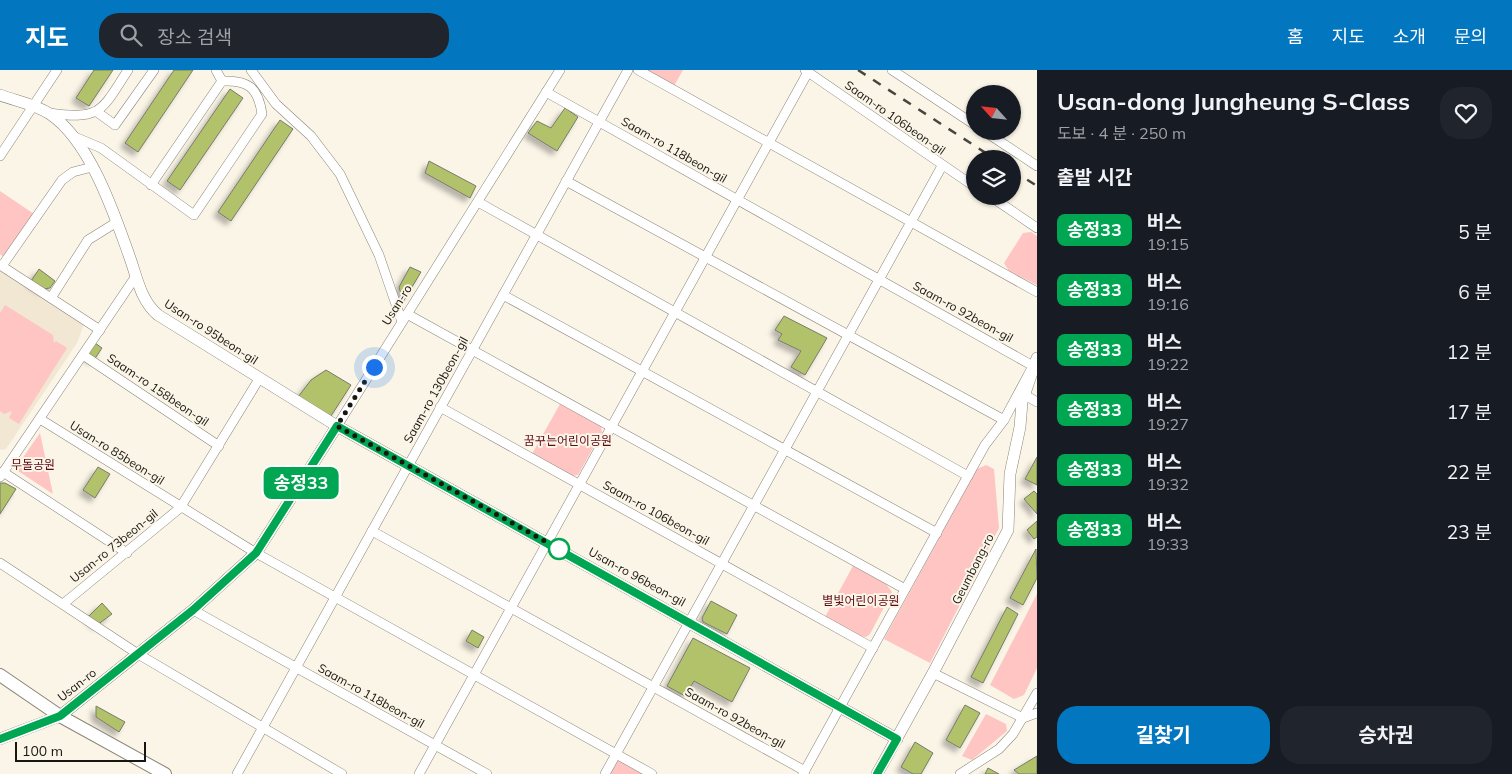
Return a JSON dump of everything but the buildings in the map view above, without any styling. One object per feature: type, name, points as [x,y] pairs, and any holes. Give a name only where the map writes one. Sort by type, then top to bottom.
[{"type":"main road","points":[[0,676],[60,716],[165,774]]},
{"type":"street","points":[[0,156],[57,70]]},
{"type":"street","points":[[49,113],[75,116],[97,112],[108,100],[128,70]]},
{"type":"street","points":[[97,112],[115,125],[154,70]]},
{"type":"street","points":[[216,70],[222,81]]},
{"type":"street","points":[[251,70],[276,104],[311,136],[340,174],[379,255],[405,318],[472,350],[905,588]]},
{"type":"street","name":"Usan-ro","points":[[0,740],[60,716],[193,610],[256,553],[560,70]]},
{"type":"street","name":"Saam-ro 130beon-gil","points":[[237,774],[628,70]]},
{"type":"street","points":[[638,70],[1037,292]]},
{"type":"street","points":[[892,70],[966,119]]},
{"type":"street","points":[[418,774],[737,200],[806,71]]},
{"type":"street","name":"Saam-ro 106beon-gil","points":[[605,774],[942,166],[806,71]]},
{"type":"street","points":[[75,137],[101,148],[194,215],[262,114],[260,101],[255,91],[246,84],[236,80],[222,81]]},
{"type":"street","points":[[151,185],[222,81]]},
{"type":"street","name":"Saam-ro 118beon-gil","points":[[546,92],[737,200]]},
{"type":"street","name":"Usan-ro 95beon-gil","points":[[0,96],[34,106],[49,113],[68,128],[75,137],[92,167],[117,222],[136,276],[150,308],[259,379],[337,426]]},
{"type":"street","points":[[998,140],[1037,166]]},
{"type":"street","points":[[942,166],[966,181]]},
{"type":"street","points":[[92,167],[73,172],[62,180],[1,266],[100,330]]},
{"type":"street","points":[[566,181],[1004,420]]},
{"type":"street","points":[[737,200],[880,280]]},
{"type":"street","points":[[478,202],[968,476]]},
{"type":"street","points":[[1003,205],[1037,228]]},
{"type":"street","points":[[51,298],[88,240],[117,222]]},
{"type":"street","points":[[127,553],[2,475],[136,276]]},
{"type":"street","name":"Saam-ro 92beon-gil","points":[[654,687],[804,772],[985,445],[1004,420],[1035,362],[880,280]]},
{"type":"street","points":[[503,295],[937,532]]},
{"type":"street","name":"Saam-ro 158beon-gil","points":[[83,355],[219,446]]},
{"type":"street","name":"Geumbong-ro","points":[[876,774],[933,673],[1008,530],[1010,474],[1025,395],[1035,362]]},
{"type":"street","points":[[180,508],[259,379]]},
{"type":"street","points":[[1025,395],[1037,402]]},
{"type":"street","points":[[440,407],[578,484]]},
{"type":"street","name":"Usan-ro 85beon-gil","points":[[40,419],[180,508],[256,553]]},
{"type":"street","name":"Usan-ro 96beon-gil","points":[[337,426],[897,739]]},
{"type":"street","points":[[0,458],[9,464]]},
{"type":"street","name":"Saam-ro 106beon-gil","points":[[578,484],[722,564]]},
{"type":"street","name":"Usan-ro 73beon-gil","points":[[63,604],[180,508]]},
{"type":"street","points":[[372,531],[654,687]]},
{"type":"street","points":[[256,553],[652,774]]},
{"type":"street","points":[[0,563],[138,654],[342,774]]},
{"type":"street","points":[[722,564],[873,648]]},
{"type":"street","points":[[193,610],[296,668]]},
{"type":"street","name":"Saam-ro 118beon-gil","points":[[296,668],[434,745]]},
{"type":"street","points":[[933,673],[1023,718],[1037,713]]},
{"type":"street","points":[[960,774],[999,749],[1013,734],[1037,693]]},
{"type":"street","points":[[434,745],[487,774]]},
{"type":"shaded area","points":[[0,271],[84,324],[77,343],[6,449],[0,450]]},
{"type":"green space","points":[[645,70],[683,70],[674,86]]},
{"type":"green space","points":[[0,191],[34,214],[5,258],[0,254]]},
{"type":"green space","points":[[1031,232],[1037,236],[1037,285],[1009,271],[1004,263],[1023,233]]},
{"type":"green space","points":[[5,305],[53,335],[54,343],[56,341],[67,348],[19,424],[9,418],[12,411],[4,414],[0,411],[0,313]]},
{"type":"green space","name":"꿈꾸는어린이공원","points":[[560,404],[601,426],[602,432],[578,475],[572,476],[532,454]]},
{"type":"green space","name":"무돌공원","points":[[40,433],[53,494],[15,469]]},
{"type":"green space","points":[[986,465],[994,469],[999,528],[930,663],[884,639],[977,469]]},
{"type":"green space","name":"별빛어린이공원","points":[[853,566],[886,584],[892,592],[870,634],[866,637],[859,636],[825,617]]},
{"type":"green space","points":[[1037,594],[1037,668],[1024,695],[1014,699],[990,685]]},
{"type":"green space","points":[[986,714],[1006,724],[1007,731],[972,760],[962,756]]},
{"type":"green space","points":[[617,760],[643,774],[610,774]]},
{"type":"railway","points":[[858,70],[981,150]]},
{"type":"railway","points":[[1021,176],[1037,186]]},
{"type":"bus line","name":"송정33","points":[[0,739],[60,716],[193,610],[256,553],[337,426],[897,739],[877,774]]},
{"type":"route","points":[[374,367],[337,426],[559,549]]}]
